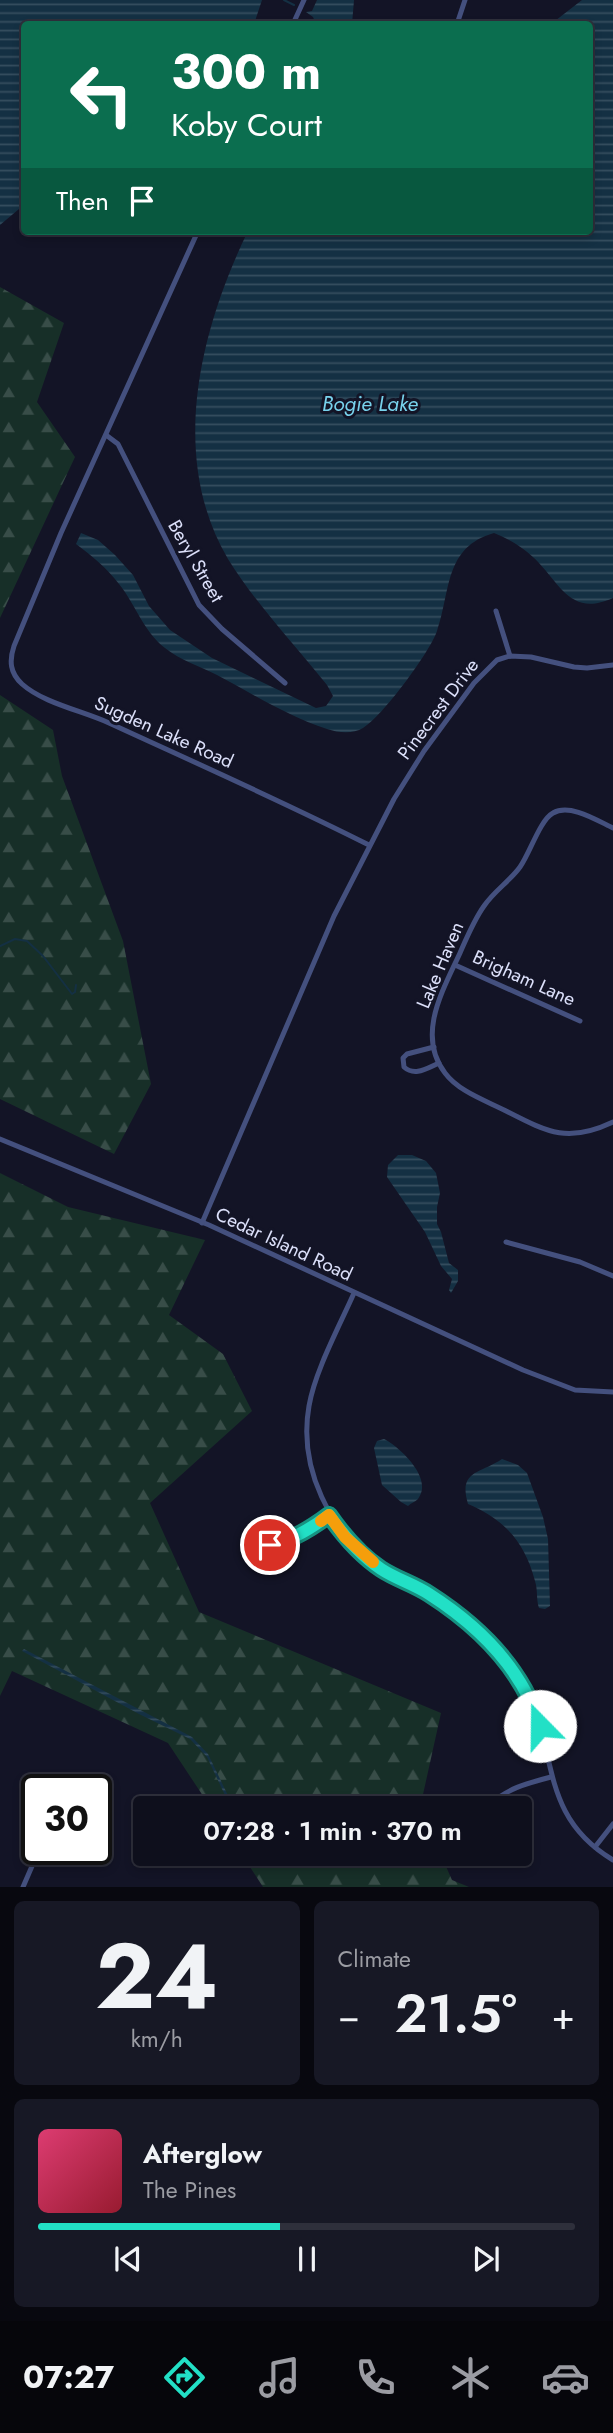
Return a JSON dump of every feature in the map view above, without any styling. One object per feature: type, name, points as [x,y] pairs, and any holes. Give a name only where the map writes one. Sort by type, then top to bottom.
[{"type":"street","points":[[294,21],[304,0]]},
{"type":"street","points":[[458,21],[464,0]]},
{"type":"street","name":"Sugden Lake Road","points":[[196,235],[61,533],[14,646],[11,665],[15,677],[33,692],[124,729],[369,845]]},
{"type":"street","name":"Beryl Street","points":[[106,435],[118,444],[199,605],[232,638],[285,683]]},
{"type":"street","points":[[496,611],[510,656],[531,657],[587,668],[613,665]]},
{"type":"street","name":"Pinecrest Drive","points":[[369,845],[424,751],[474,683],[497,660],[510,656]]},
{"type":"street","name":"Lake Haven","points":[[613,828],[569,810],[551,814],[521,866],[480,912],[436,1009],[432,1027],[439,1063],[456,1086],[541,1127],[562,1133],[579,1135],[613,1122]]},
{"type":"street","points":[[202,1223],[334,916],[369,845]]},
{"type":"street","name":"Brigham Lane","points":[[455,965],[580,1021]]},
{"type":"street","points":[[434,1047],[407,1054],[403,1058],[404,1067],[409,1072],[415,1072],[439,1063]]},
{"type":"street","name":"Cedar Island Road","points":[[0,1139],[202,1223],[553,1382],[575,1390],[613,1392]]},
{"type":"street","points":[[506,1242],[580,1262],[613,1276]]},
{"type":"street","points":[[354,1293],[309,1406],[308,1442],[316,1480],[329,1515],[345,1537],[381,1569],[427,1592],[470,1623],[497,1649],[520,1681],[534,1709],[551,1777],[566,1814],[581,1834],[613,1860]]},
{"type":"street","points":[[255,1548],[280,1543],[329,1515]]},
{"type":"street","points":[[500,1796],[516,1787],[551,1777]]},
{"type":"street","points":[[595,1847],[613,1824]]},
{"type":"street","points":[[23,1887],[33,1865]]},
{"type":"green space","points":[[0,287],[64,323],[37,402],[75,457],[0,618]]},
{"type":"green space","points":[[0,695],[53,730],[62,776],[123,941],[151,1084],[114,1154],[0,1099]]},
{"type":"green space","points":[[0,1173],[68,1207],[205,1240],[169,1315],[223,1354],[252,1411],[150,1503],[199,1612],[441,1713],[423,1796],[203,1796],[168,1743],[12,1671],[0,1696]]},
{"type":"green space","points":[[249,1866],[446,1866],[452,1880],[469,1887],[263,1887]]},
{"type":"water","points":[[0,0],[262,0],[255,21],[21,21],[21,209],[0,225]]},
{"type":"water","points":[[317,0],[354,0],[352,21],[315,21],[306,12],[312,11]]},
{"type":"water","name":"Bogie Lake","points":[[582,0],[613,0],[613,598],[588,604],[570,597],[534,558],[518,545],[494,533],[466,549],[458,560],[452,572],[433,641],[382,711],[363,728],[355,731],[336,731],[313,724],[285,712],[165,648],[145,626],[114,578],[76,544],[81,533],[98,540],[133,575],[149,606],[170,630],[212,658],[316,708],[326,706],[333,696],[327,685],[239,576],[210,520],[199,479],[195,436],[205,351],[216,310],[246,235],[593,235],[593,21],[555,21]]},
{"type":"water","points":[[398,1155],[412,1155],[426,1161],[436,1173],[440,1193],[437,1224],[449,1263],[458,1270],[458,1281],[451,1293],[449,1290],[452,1279],[441,1266],[425,1232],[387,1177],[388,1165]]},
{"type":"water","points":[[384,1439],[406,1456],[422,1482],[418,1499],[408,1506],[382,1485],[374,1448],[377,1441]]},
{"type":"water","points":[[502,1459],[518,1465],[527,1473],[543,1517],[548,1539],[550,1606],[545,1609],[539,1608],[531,1567],[519,1543],[492,1517],[468,1504],[466,1485],[469,1479],[473,1474]]},
{"type":"water","points":[[24,1649],[192,1737],[208,1754],[228,1796],[225,1796],[207,1757],[190,1739],[22,1651]]},
{"type":"waterway","points":[[284,0],[294,5]]},
{"type":"waterway","points":[[0,946],[15,939],[27,941],[43,956],[72,994],[76,985]]},
{"type":"slow traffic","points":[[321,1521],[329,1515],[345,1537],[373,1562]]},
{"type":"route","points":[[270,1545],[280,1543],[329,1515],[345,1537],[381,1569],[427,1592],[470,1623],[497,1649],[520,1681],[540,1726]]}]
